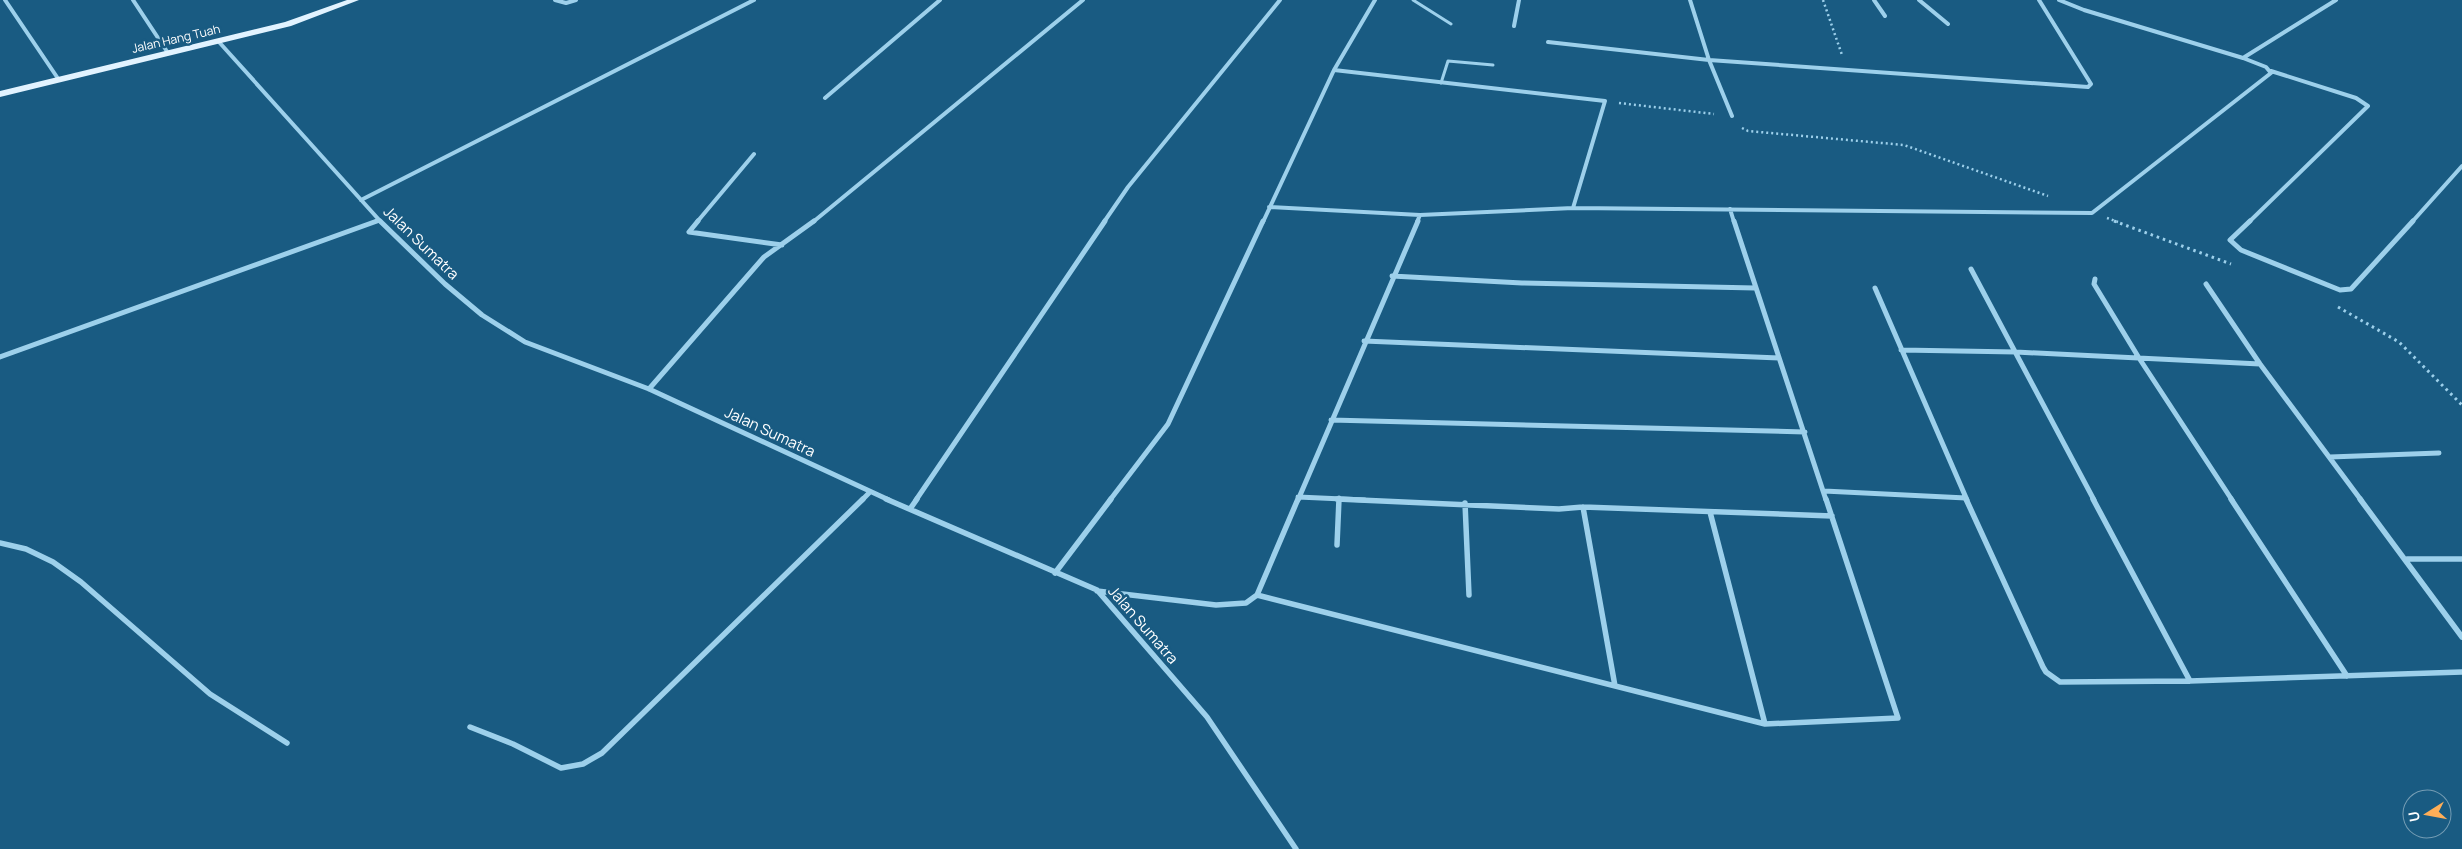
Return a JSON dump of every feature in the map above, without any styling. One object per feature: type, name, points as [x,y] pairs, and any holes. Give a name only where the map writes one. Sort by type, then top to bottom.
[{"type":"main road","name":"Jalan Hang Tuah","points":[[0,94],[288,24],[355,0]]},
{"type":"street","points":[[4,0],[59,80]]},
{"type":"street","points":[[133,0],[168,54]]},
{"type":"street","points":[[555,0],[566,3],[576,0]]},
{"type":"street","points":[[361,200],[754,0]]},
{"type":"street","points":[[825,98],[940,0]]},
{"type":"street","points":[[649,389],[764,257],[782,245],[967,98],[1083,0]]},
{"type":"street","points":[[910,509],[1128,187],[1280,0]]},
{"type":"street","points":[[1055,573],[1168,424],[1334,70],[1375,0]]},
{"type":"street","points":[[1514,26],[1519,0]]},
{"type":"street","points":[[1690,0],[1709,60],[1732,116]]},
{"type":"street","points":[[1874,0],[1884,16]]},
{"type":"street","points":[[1919,0],[1948,24]]},
{"type":"street","points":[[1548,42],[1709,60],[2088,87],[2091,84],[2039,0]]},
{"type":"street","points":[[2059,0],[2084,10],[2243,58],[2271,71],[2356,98],[2368,106],[2230,240],[2241,250],[2334,287],[2351,289],[2462,166]]},
{"type":"street","points":[[2243,58],[2336,0]]},
{"type":"street","name":"Jalan Sumatra","points":[[219,42],[379,220],[445,284],[482,315],[525,342],[649,389],[870,492],[1097,590],[1207,717],[1296,849]]},
{"type":"street","points":[[1334,70],[1604,102],[1573,208]]},
{"type":"street","points":[[1269,207],[1420,215],[1573,208],[2092,213],[2261,83],[2271,71]]},
{"type":"street","points":[[754,154],[689,232],[782,245]]},
{"type":"street","points":[[1257,594],[1765,724],[1898,718],[1730,209]]},
{"type":"street","points":[[1097,590],[1216,605],[1246,603],[1257,594],[1364,341],[1420,215]]},
{"type":"street","points":[[0,357],[379,220]]},
{"type":"street","points":[[1971,268],[2190,681]]},
{"type":"street","points":[[1392,276],[1522,283],[1755,288]]},
{"type":"street","points":[[2095,279],[2094,284],[2139,358],[2347,676]]},
{"type":"street","points":[[2206,284],[2260,364],[2407,559],[2462,637]]},
{"type":"street","points":[[1875,288],[1966,498],[2043,667],[2052,678],[2060,682],[2190,681],[2462,672]]},
{"type":"street","points":[[1364,341],[1779,358]]},
{"type":"street","points":[[1901,350],[2016,352],[2260,364]]},
{"type":"street","points":[[1331,420],[1805,432]]},
{"type":"street","points":[[2330,457],[2439,453]]},
{"type":"street","points":[[1824,491],[1966,498]]},
{"type":"street","points":[[470,727],[514,744],[561,768],[583,764],[602,753],[870,492]]},
{"type":"street","points":[[1298,497],[1465,503],[1559,509],[1583,507],[1832,516]]},
{"type":"street","points":[[1337,545],[1339,498]]},
{"type":"street","points":[[1465,503],[1469,594]]},
{"type":"street","points":[[1583,507],[1615,686]]},
{"type":"street","points":[[1710,512],[1765,724]]},
{"type":"street","points":[[0,543],[15,544],[62,566],[209,694],[287,743]]},
{"type":"street","points":[[2407,559],[2462,558]]},
{"type":"lane","points":[[1413,0],[1451,24]]},
{"type":"lane","points":[[1441,83],[1448,61],[1493,65]]},
{"type":"path","points":[[1823,0],[1848,70]]},
{"type":"path","points":[[1604,102],[1732,116],[1734,122],[1748,131],[1904,144],[2056,200]]},
{"type":"path","points":[[2092,213],[2234,265]]},
{"type":"path","points":[[2330,304],[2347,310],[2399,342],[2462,405]]}]
